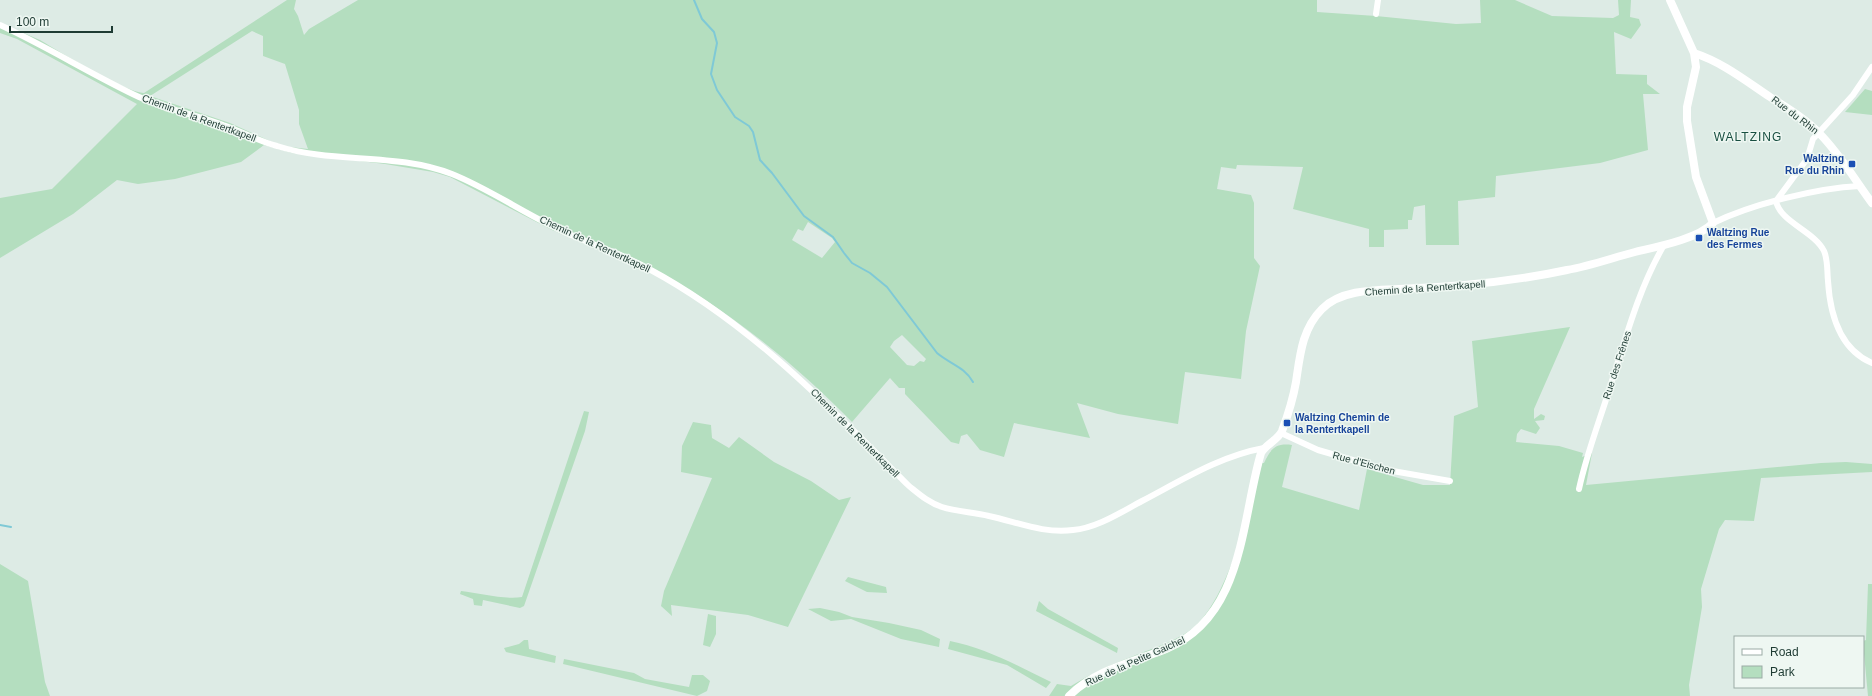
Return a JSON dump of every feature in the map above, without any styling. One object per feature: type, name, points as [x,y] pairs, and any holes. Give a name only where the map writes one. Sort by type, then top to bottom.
[{"type":"street","points":[[1376,14],[1378,0]]},
{"type":"street","points":[[1670,0],[1694,53],[1696,66],[1688,107],[1687,121],[1696,177],[1713,222],[1731,214],[1776,201],[1822,190],[1860,186]]},
{"type":"street","name":"Chemin de la Rentertkapell","points":[[0,25],[36,42],[141,98],[225,126],[273,146],[306,152],[417,165],[450,174],[492,194],[554,228],[648,268],[694,296],[754,339],[816,392],[908,486],[924,498],[941,507],[990,516],[1039,529],[1073,530],[1092,526],[1128,509],[1201,469],[1244,452],[1264,448],[1281,433],[1292,401],[1303,338],[1311,323],[1322,308],[1336,300],[1352,294],[1371,290],[1457,287],[1505,281],[1568,270],[1664,245],[1701,232],[1713,222]]},
{"type":"street","name":"Rue du Rhin","points":[[1694,53],[1708,58],[1740,76],[1819,132],[1872,203]]},
{"type":"street","points":[[1776,201],[1807,159],[1813,139],[1853,95],[1872,67]]},
{"type":"street","points":[[1776,201],[1780,211],[1810,235],[1825,252],[1827,261],[1830,309],[1834,321],[1847,342],[1860,355],[1872,363]]},
{"type":"street","name":"Rue des Frênes","points":[[1579,489],[1587,456],[1630,323],[1651,268],[1664,245]]},
{"type":"street","name":"Rue d'Eischen","points":[[1281,433],[1318,450],[1387,470],[1450,481]]},
{"type":"street","name":"Rue de la Petite Gaichel","points":[[1068,696],[1076,688],[1093,678],[1173,645],[1191,635],[1205,622],[1218,603],[1240,553],[1258,462],[1264,448]]},
{"type":"green space","points":[[287,0],[296,0],[294,9],[298,16],[304,35],[309,29],[358,0],[1317,0],[1317,12],[1456,24],[1481,23],[1480,0],[1515,0],[1552,16],[1613,18],[1619,15],[1618,0],[1631,0],[1630,17],[1639,19],[1641,25],[1631,39],[1614,32],[1616,74],[1647,75],[1647,84],[1660,94],[1643,94],[1648,150],[1600,163],[1496,176],[1495,197],[1458,201],[1459,245],[1426,245],[1425,205],[1414,207],[1412,220],[1408,220],[1408,229],[1384,230],[1384,247],[1369,247],[1369,229],[1293,209],[1303,167],[1237,165],[1236,169],[1221,167],[1217,189],[1251,195],[1254,203],[1254,258],[1260,266],[1246,331],[1241,379],[1185,372],[1178,424],[1118,414],[1077,403],[1090,438],[1014,423],[1004,457],[980,450],[967,434],[961,436],[959,444],[951,442],[905,394],[905,388],[899,388],[890,378],[852,422],[826,396],[770,347],[740,324],[679,283],[613,248],[608,254],[552,230],[450,177],[433,172],[385,164],[292,153],[264,145],[241,162],[175,179],[138,184],[117,180],[73,214],[0,258],[0,198],[52,189],[137,104],[17,39],[0,33],[0,23],[40,40],[108,79],[135,91],[144,93]],"holes":[[[252,31],[263,36],[263,56],[285,64],[299,110],[299,124],[308,149],[281,146],[230,123],[150,96]],[[808,222],[832,238],[835,242],[822,258],[792,240],[798,229],[803,231]],[[902,335],[926,359],[924,362],[920,361],[914,366],[907,365],[890,347],[894,341]]]},
{"type":"green space","points":[[1865,89],[1872,91],[1872,115],[1845,112]]},
{"type":"green space","points":[[1570,327],[1534,409],[1534,419],[1541,414],[1545,416],[1544,420],[1535,421],[1540,428],[1536,434],[1521,429],[1517,434],[1516,442],[1559,446],[1583,453],[1582,457],[1592,453],[1586,485],[1821,463],[1846,462],[1872,464],[1872,472],[1761,478],[1754,521],[1725,520],[1719,529],[1701,589],[1702,607],[1689,685],[1690,696],[1049,696],[1057,684],[1071,686],[1123,660],[1182,635],[1189,631],[1203,618],[1215,600],[1226,578],[1243,529],[1262,463],[1264,463],[1272,450],[1282,445],[1292,445],[1282,487],[1359,510],[1367,469],[1423,485],[1450,485],[1454,416],[1478,407],[1472,341]]},
{"type":"green space","points":[[584,411],[589,412],[585,431],[524,606],[520,608],[483,600],[482,606],[474,605],[473,599],[460,594],[461,591],[500,597],[522,597]]},
{"type":"green space","points":[[693,422],[711,425],[712,438],[729,448],[739,437],[774,462],[811,481],[839,500],[851,497],[788,627],[748,615],[671,605],[672,616],[661,606],[664,591],[712,478],[681,472],[682,446]]},
{"type":"green space","points":[[0,564],[28,581],[45,682],[50,696],[0,696]]},
{"type":"green space","points":[[848,577],[886,587],[887,593],[867,592],[845,581]]},
{"type":"green space","points":[[1868,584],[1872,584],[1872,696],[1868,696],[1864,654],[1864,641],[1866,640]]},
{"type":"green space","points":[[1039,601],[1048,609],[1118,648],[1117,653],[1036,611]]},
{"type":"green space","points":[[820,608],[839,612],[852,617],[921,630],[940,639],[939,647],[901,639],[851,619],[831,621],[808,609]]},
{"type":"green space","points":[[708,614],[716,616],[716,634],[710,647],[703,645]]},
{"type":"green space","points":[[524,640],[528,640],[529,649],[556,656],[555,663],[506,652],[504,648],[519,644]]},
{"type":"green space","points":[[950,641],[989,653],[1051,682],[1046,688],[1007,665],[948,649]]},
{"type":"green space","points":[[564,659],[634,673],[645,679],[689,687],[692,675],[703,675],[710,681],[707,691],[697,696],[563,664]]},
{"type":"waterway","points":[[694,0],[702,19],[714,32],[717,43],[711,74],[717,90],[735,117],[749,126],[753,132],[760,160],[772,173],[804,216],[833,237],[852,263],[870,273],[887,287],[937,353],[962,369],[973,382]]},
{"type":"waterway","points":[[0,525],[11,527]]},
{"type":"place","name":"Waltzing Rue du Rhin","points":[[1852,164]]},
{"type":"place","name":"Waltzing Rue des Fermes","points":[[1699,238]]},
{"type":"place","name":"Waltzing Chemin de la Rentertkapell","points":[[1287,423]]},
{"type":"district","name":"WALTZING","points":[[1748,137]]}]
